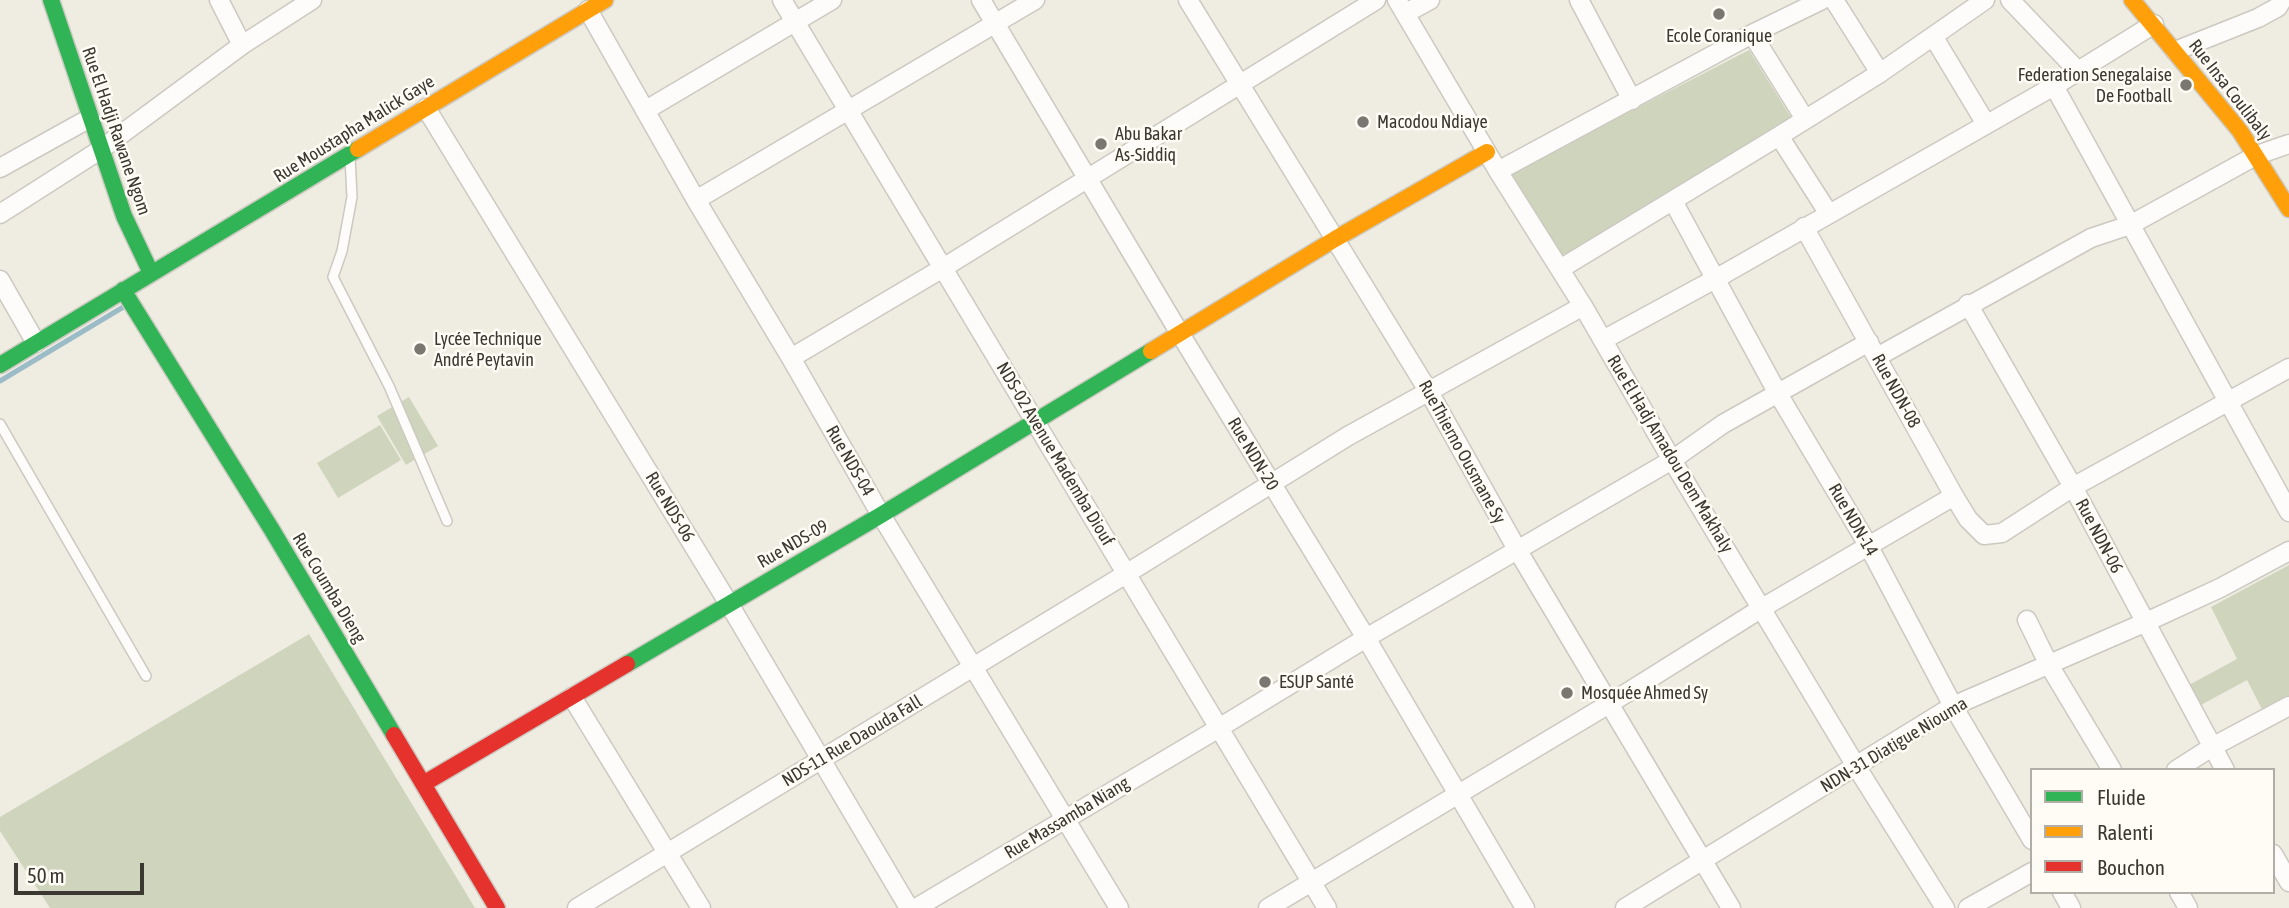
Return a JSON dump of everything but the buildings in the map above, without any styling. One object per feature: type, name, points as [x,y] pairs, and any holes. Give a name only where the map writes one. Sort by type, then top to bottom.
[{"type":"main road","name":"Rue El Hadji Rawane Ngom","points":[[51,0],[100,150],[129,229],[151,273]]},
{"type":"main road","name":"Rue Moustapha Malick Gaye","points":[[0,365],[605,0]]},
{"type":"main road","name":"Rue Insa Coulibaly","points":[[2132,0],[2257,155],[2289,209]]},
{"type":"main road","name":"Rue NDS-09","points":[[423,784],[881,515],[1335,239],[1487,152]]},
{"type":"main road","name":"Rue Coumba Dieng","points":[[123,290],[272,530],[497,908]]},
{"type":"street","points":[[219,0],[243,45]]},
{"type":"street","points":[[0,214],[100,150],[243,45],[312,0]]},
{"type":"street","name":"NDS-02 Avenue Mademba Diouf","points":[[782,0],[1327,908]]},
{"type":"street","points":[[646,110],[832,0]]},
{"type":"street","name":"Rue NDN-20","points":[[981,0],[1366,638],[1525,908]]},
{"type":"street","points":[[696,200],[1035,0]]},
{"type":"street","name":"RueThierno Ousmane Sy","points":[[1188,0],[1429,392],[1518,551],[1731,908]]},
{"type":"street","points":[[792,358],[1377,0]]},
{"type":"street","points":[[1401,7],[1430,0]]},
{"type":"street","points":[[1579,0],[1632,100]]},
{"type":"street","points":[[1498,171],[1752,33],[1822,0]]},
{"type":"street","points":[[1834,0],[1880,73]]},
{"type":"street","points":[[1560,269],[1880,73],[1985,0]]},
{"type":"street","points":[[2010,0],[2078,71]]},
{"type":"street","points":[[2175,51],[2258,18],[2280,4]]},
{"type":"street","name":"Rue El Hadj Amadou Dem Makhaly","points":[[1401,7],[1498,171],[1583,306],[1856,766],[1945,908]]},
{"type":"street","name":"Rue NDS-04","points":[[588,10],[881,515],[1119,908]]},
{"type":"street","points":[[1603,340],[2054,86],[2154,24]]},
{"type":"street","points":[[1752,33],[1805,119]]},
{"type":"street","points":[[1933,36],[1986,124]]},
{"type":"street","points":[[2054,86],[2289,512]]},
{"type":"street","name":"Rue NDS-06","points":[[426,108],[729,604],[909,908]]},
{"type":"street","points":[[0,168],[90,118]]},
{"type":"street","points":[[1779,136],[1829,214]]},
{"type":"street","name":"Rue Massamba Niang","points":[[916,908],[1366,638],[1672,460],[1723,424],[1777,392],[1968,304],[2091,237],[2130,225],[2257,155],[2289,144]]},
{"type":"street","name":"Rue NDN-14","points":[[1673,201],[1777,392],[1868,545],[1954,706],[2030,837]]},
{"type":"street","name":"Rue NDN-08","points":[[1804,227],[1954,496],[1968,519],[1984,535],[2002,533],[2073,487]]},
{"type":"street","points":[[0,280],[36,343]]},
{"type":"street","name":"Rue NDN-06","points":[[1968,304],[2073,487],[2224,768]]},
{"type":"street","name":"NDS-11 Rue Daouda Fall","points":[[577,908],[1272,485],[1348,436],[1583,306]]},
{"type":"street","points":[[2073,487],[2289,368]]},
{"type":"street","points":[[1268,908],[1609,704],[1762,608],[1954,496]]},
{"type":"street","name":"NDN-31 Diatigue Niouma","points":[[1625,908],[1954,706],[2144,623],[2289,551]]},
{"type":"street","points":[[2027,620],[2049,665],[2111,768]]},
{"type":"street","points":[[572,697],[701,908]]},
{"type":"street","points":[[2179,768],[2212,747],[2289,706]]},
{"type":"street","points":[[2275,858],[2289,882]]},
{"type":"street","points":[[1968,908],[2030,873]]},
{"type":"lane","points":[[350,155],[352,197],[342,251],[333,278],[389,386],[447,521]]},
{"type":"lane","points":[[0,424],[146,676]]},
{"type":"green space","points":[[1749,50],[1792,119],[1557,260],[1505,176]]},
{"type":"green space","points":[[409,397],[438,446],[406,465],[377,416]]},
{"type":"green space","points":[[380,425],[401,460],[338,498],[317,463]]},
{"type":"green space","points":[[2289,565],[2289,700],[2264,713],[2247,680],[2201,705],[2189,685],[2237,659],[2211,607]]},
{"type":"green space","points":[[309,634],[475,908],[50,908],[0,831],[0,817]]},
{"type":"waterway","points":[[0,381],[125,306]]},
{"type":"traffic: fast","points":[[51,0],[124,216],[151,273]]},
{"type":"traffic: fast","points":[[0,365],[358,149]]},
{"type":"traffic: fast","points":[[123,290],[272,530],[394,735]]},
{"type":"traffic: fast","points":[[627,664],[881,515],[1151,351]]},
{"type":"traffic: slow","points":[[358,149],[605,0]]},
{"type":"traffic: slow","points":[[2132,0],[2240,131],[2289,209]]},
{"type":"traffic: slow","points":[[1151,351],[1335,239],[1487,152]]},
{"type":"traffic: jam","points":[[423,784],[627,664]]},
{"type":"traffic: jam","points":[[394,735],[497,908]]},
{"type":"place","name":"Ecole Coranique","points":[[1719,14]]},
{"type":"place","name":"Federation Senegalaise De Football","points":[[2186,85]]},
{"type":"place","name":"Macodou Ndiaye","points":[[1363,122]]},
{"type":"place","name":"Abu Bakar As-Siddiq","points":[[1101,144]]},
{"type":"place","name":"Lycée Technique André Peytavin","points":[[420,349]]},
{"type":"place","name":"ESUP Santé","points":[[1265,682]]},
{"type":"place","name":"Mosquée Ahmed Sy","points":[[1567,693]]}]
